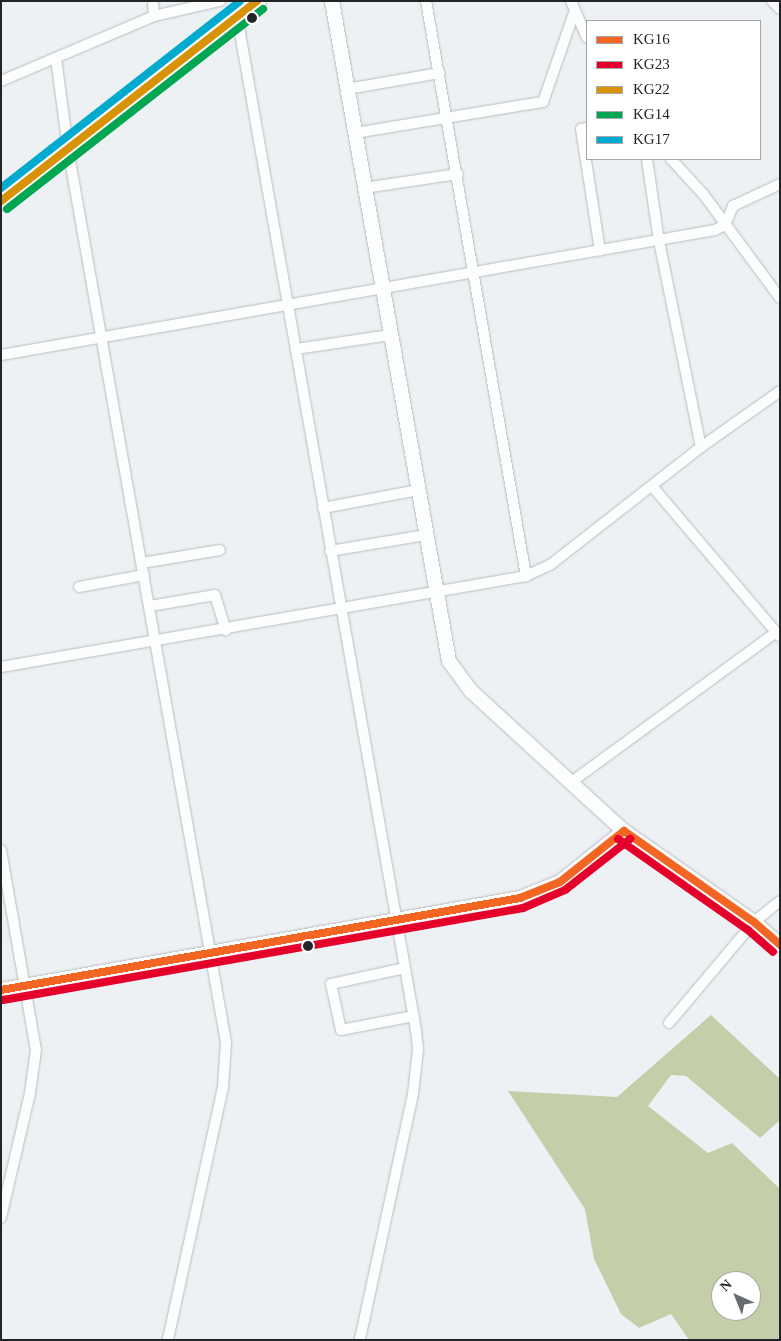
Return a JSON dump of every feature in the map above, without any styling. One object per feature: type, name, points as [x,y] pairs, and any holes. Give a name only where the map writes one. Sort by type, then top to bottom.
[{"type":"highway","points":[[1,201],[257,1]]},
{"type":"street","points":[[153,1],[154,16]]},
{"type":"street","points":[[1,81],[154,16],[220,1]]},
{"type":"street","points":[[332,1],[435,591],[446,648],[454,671],[471,691],[624,831],[754,922],[780,945]]},
{"type":"street","points":[[426,1],[476,272],[526,576]]},
{"type":"street","points":[[772,1],[780,9]]},
{"type":"street","points":[[354,133],[448,120],[543,102],[573,5]]},
{"type":"street","points":[[573,5],[586,36]]},
{"type":"street","points":[[237,16],[330,552],[414,1016],[417,1075],[360,1340]]},
{"type":"street","points":[[56,58],[68,149],[157,642],[226,1042],[223,1087],[168,1340]]},
{"type":"street","points":[[347,89],[440,73]]},
{"type":"street","points":[[586,128],[581,129],[600,251]]},
{"type":"street","points":[[647,160],[659,242],[701,447]]},
{"type":"street","points":[[672,160],[780,298]]},
{"type":"street","points":[[364,188],[458,174]]},
{"type":"street","points":[[1,355],[659,242],[715,230],[724,225],[733,206],[780,184]]},
{"type":"street","points":[[296,349],[390,335]]},
{"type":"street","points":[[1,667],[157,642],[526,576],[550,565],[701,447],[780,391]]},
{"type":"street","points":[[570,782],[778,635],[652,486]]},
{"type":"street","points":[[323,508],[418,490]]},
{"type":"street","points":[[330,552],[426,535]]},
{"type":"street","points":[[142,563],[220,550]]},
{"type":"street","points":[[79,587],[144,575]]},
{"type":"street","points":[[150,606],[215,595],[226,630]]},
{"type":"street","points":[[1,990],[397,921],[543,892],[577,870],[624,831]]},
{"type":"street","points":[[1,850],[36,1050],[30,1093],[1,1218]]},
{"type":"street","points":[[669,1024],[754,922],[780,901]]},
{"type":"street","points":[[404,968],[331,984],[341,1030],[414,1016]]},
{"type":"green space","points":[[711,1015],[780,1079],[780,1120],[760,1138],[686,1076],[671,1075],[648,1106],[708,1153],[732,1143],[780,1189],[780,1340],[689,1340],[671,1314],[639,1328],[621,1314],[594,1259],[585,1209],[508,1091],[617,1097]]},
{"type":"transit line","name":"KG17","points":[[1,188],[240,1]]},
{"type":"transit line","name":"KG22","points":[[1,201],[257,1]]},
{"type":"transit line","name":"KG14","points":[[7,209],[263,9]]},
{"type":"transit line","name":"KG16","points":[[624,831],[754,922],[780,945]]},
{"type":"transit line","name":"KG16","points":[[1,990],[520,898],[560,882],[624,831]]},
{"type":"transit line","name":"KG23","points":[[618,839],[748,930],[773,952]]},
{"type":"transit line","name":"KG23","points":[[3,1000],[523,908],[565,890],[630,839]]}]
